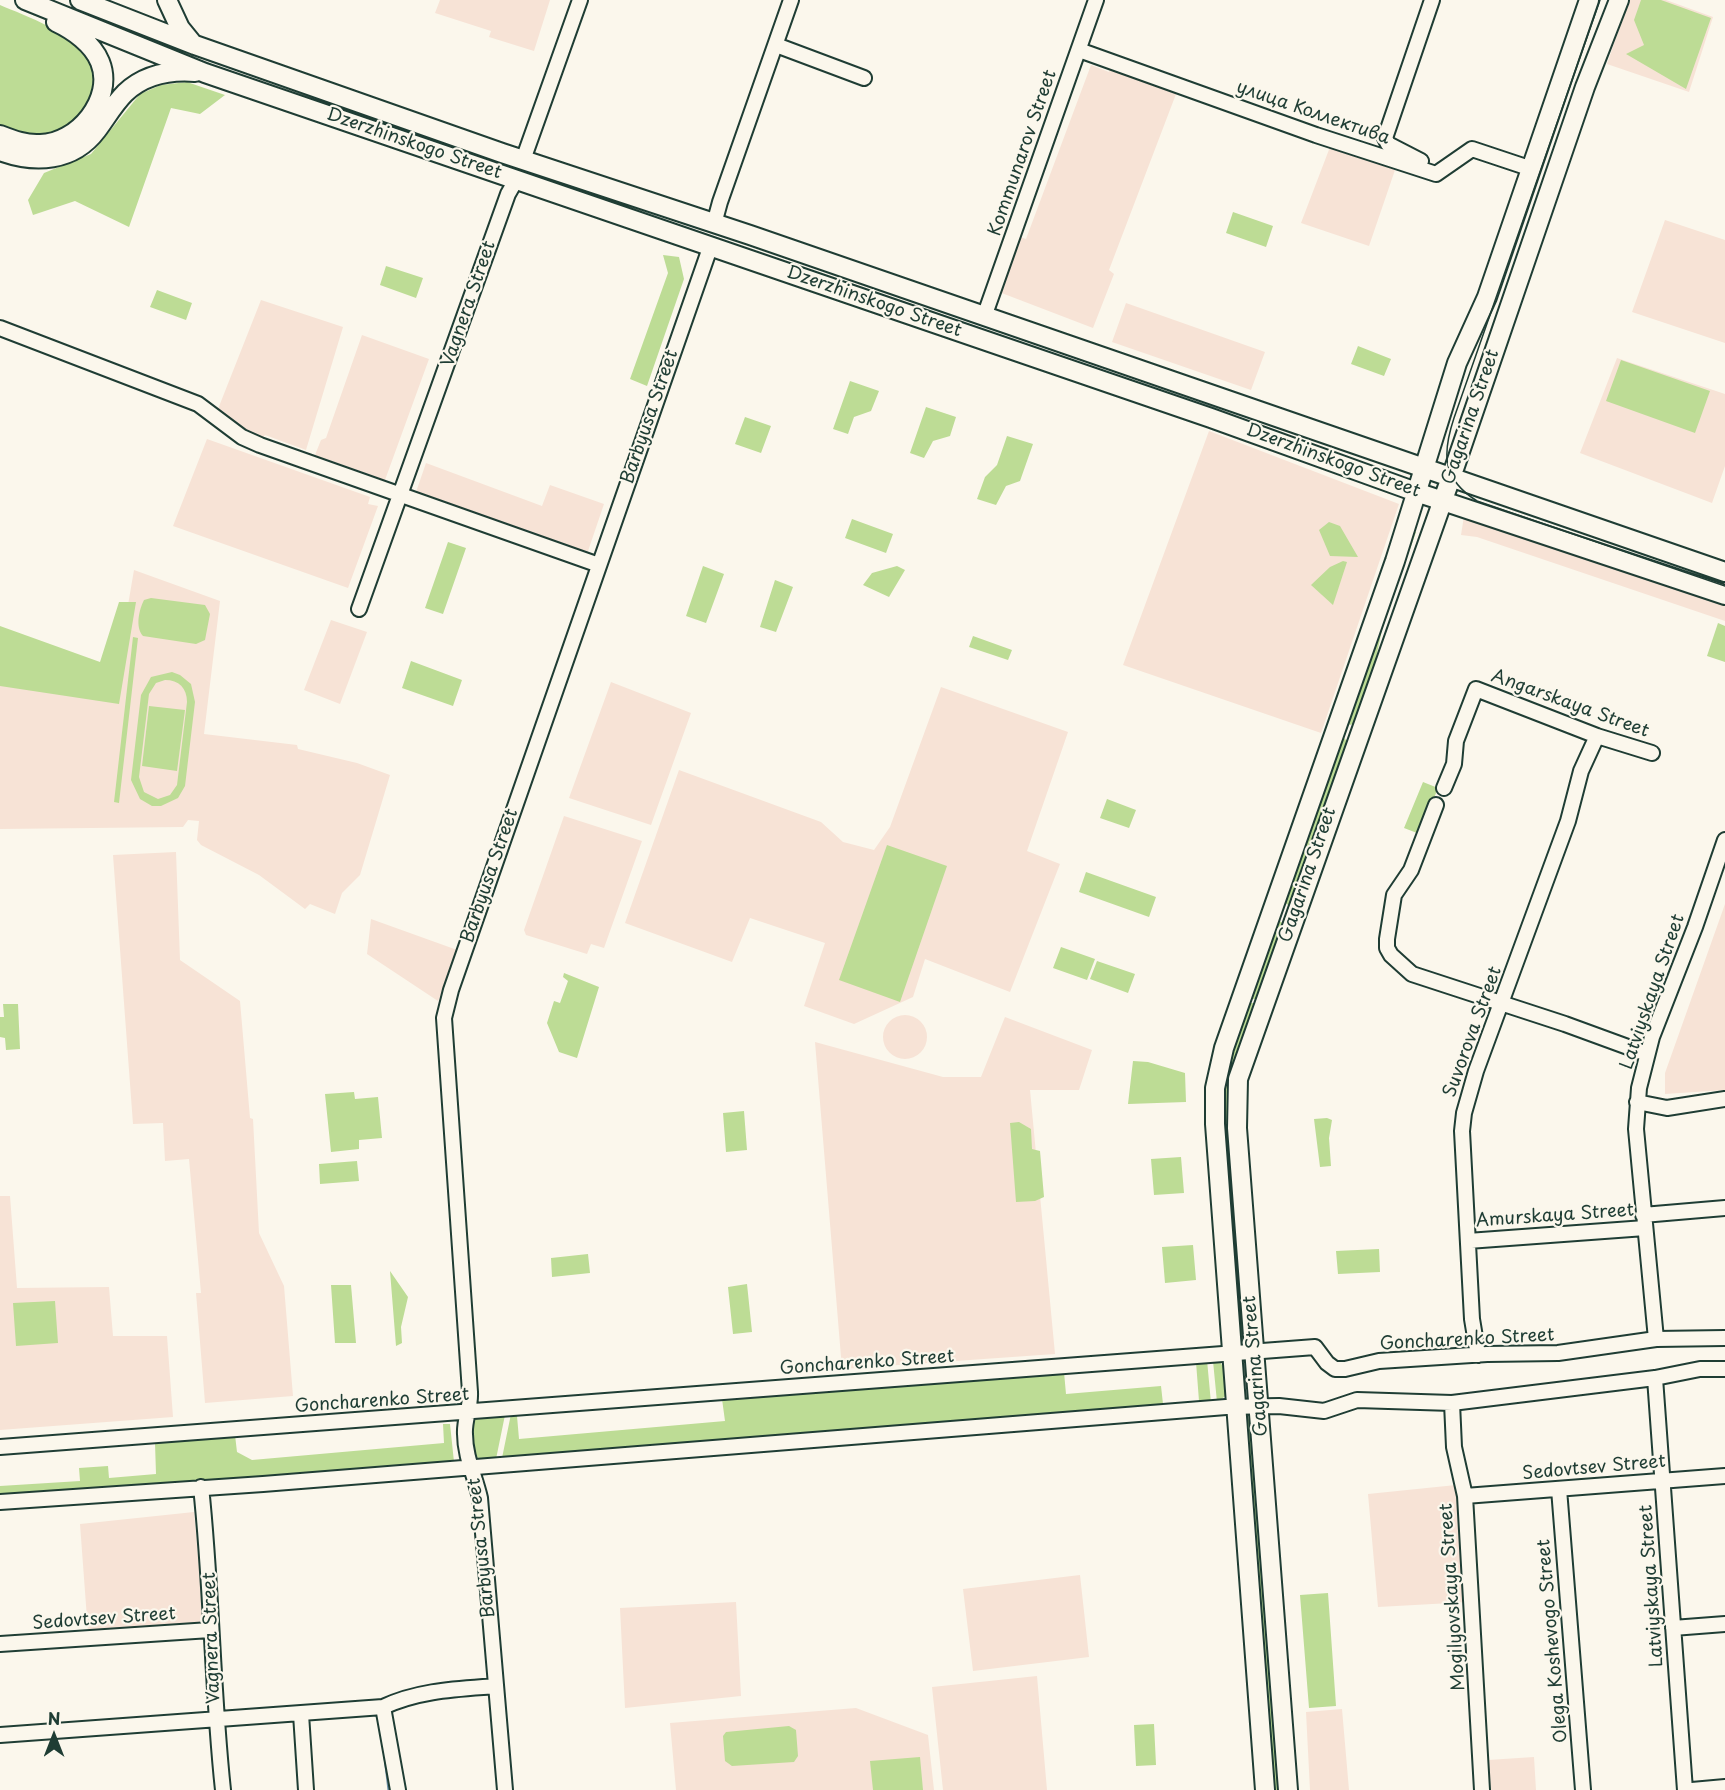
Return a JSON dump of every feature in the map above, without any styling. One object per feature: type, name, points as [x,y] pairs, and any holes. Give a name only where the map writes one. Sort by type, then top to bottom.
[{"type":"main road","points":[[0,135],[35,144],[63,139],[74,133],[89,116],[102,86],[100,61],[86,42],[61,24],[15,0]]},
{"type":"main road","name":"Dzerzhinskogo Street","points":[[26,0],[205,73],[711,245],[1416,492],[1725,595]]},
{"type":"main road","name":"Dzerzhinskogo Street","points":[[80,0],[195,45],[524,160],[1725,572]]},
{"type":"main road","points":[[167,0],[180,28],[195,45]]},
{"type":"main road","name":"Gagarina Street","points":[[1265,1790],[1214,1116],[1215,1088],[1224,1048],[1395,561],[1457,363],[1487,297],[1589,0]]},
{"type":"main road","name":"Gagarina Street","points":[[1288,1790],[1236,1088],[1293,917],[1450,479],[1585,87],[1619,0]]},
{"type":"main road","points":[[0,151],[38,160],[70,152],[88,141],[122,97],[141,82],[173,71],[205,73]]},
{"type":"main road","name":"Vagnera Street","points":[[516,180],[524,160]]},
{"type":"main road","name":"Barbyusa Street","points":[[711,245],[714,224]]},
{"type":"main road","points":[[975,337],[984,317]]},
{"type":"main road","points":[[1088,376],[1095,356]]},
{"type":"main road","points":[[1336,727],[1358,735]]},
{"type":"main road","points":[[1272,910],[1293,917]]},
{"type":"street","name":"Vagnera Street","points":[[524,160],[580,0]]},
{"type":"street","name":"Barbyusa Street","points":[[714,224],[791,0]]},
{"type":"street","name":"Kommunarov Street","points":[[984,317],[1096,0]]},
{"type":"street","points":[[1432,0],[1385,138],[1388,144],[1440,171],[1472,149],[1532,169]]},
{"type":"street","points":[[776,45],[864,78]]},
{"type":"street","name":"улица Коллектива","points":[[1078,50],[1316,135],[1436,174],[1440,171]]},
{"type":"street","name":"Vagnera Street","points":[[359,609],[508,194],[516,180]]},
{"type":"street","name":"Barbyusa Street","points":[[506,1790],[480,1498],[472,1466],[466,1454],[465,1425],[469,1412],[470,1392],[445,1010],[711,245]]},
{"type":"street","points":[[0,328],[198,404],[242,437],[260,445],[598,565]]},
{"type":"street","name":"Angarskaya Street","points":[[1444,788],[1455,764],[1456,741],[1476,689],[1597,736],[1652,753]]},
{"type":"street","name":"Suvorova Street","points":[[1478,1355],[1472,1319],[1464,1113],[1476,1071],[1568,821],[1581,771],[1597,736]]},
{"type":"street","points":[[1436,805],[1411,870],[1394,895],[1387,948],[1412,974],[1647,1054]]},
{"type":"street","name":"Latviyskaya Street","points":[[1656,1339],[1636,1130],[1637,1102],[1647,1054],[1725,840]]},
{"type":"street","points":[[1637,1102],[1667,1108],[1725,1099]]},
{"type":"street","name":"Amurskaya Street","points":[[1468,1241],[1644,1221],[1725,1208]]},
{"type":"street","name":"Goncharenko Street","points":[[0,1448],[1315,1347],[1327,1363],[1335,1369],[1345,1369],[1379,1361],[1587,1351],[1656,1339],[1725,1338]]},
{"type":"street","points":[[0,1502],[1236,1406],[1259,1405],[1324,1411],[1357,1400],[1452,1402],[1655,1378],[1700,1369],[1725,1369]]},
{"type":"street","name":"Latviyskaya Street","points":[[1655,1378],[1685,1790]]},
{"type":"street","name":"Mogilyovskaya Street","points":[[1452,1402],[1454,1447],[1465,1496],[1482,1790]]},
{"type":"street","name":"Sedovtsev Street","points":[[1465,1496],[1725,1476]]},
{"type":"street","name":"Vagnera Street","points":[[201,1487],[208,1548],[215,1720],[223,1790]]},
{"type":"street","name":"Olega Koshevogo Street","points":[[1559,1489],[1584,1790]]},
{"type":"street","points":[[1673,1628],[1725,1624]]},
{"type":"street","name":"Sedovtsev Street","points":[[0,1644],[210,1630]]},
{"type":"street","points":[[0,1734],[383,1707],[405,1698],[442,1690],[496,1686]]},
{"type":"street","points":[[383,1707],[398,1790]]},
{"type":"street","points":[[300,1714],[306,1790]]},
{"type":"street","points":[[1692,1790],[1725,1786]]},
{"type":"shaded area","points":[[440,0],[550,0],[534,51],[489,37],[491,31],[435,13]]},
{"type":"shaded area","points":[[1629,0],[1666,0],[1713,17],[1689,92],[1607,64]]},
{"type":"shaded area","points":[[1091,65],[1109,72],[1111,68],[1176,94],[1109,270],[1114,274],[1093,328],[999,292],[1020,237],[1026,239]]},
{"type":"shaded area","points":[[1330,147],[1395,170],[1369,246],[1301,223]]},
{"type":"shaded area","points":[[1665,220],[1725,240],[1725,343],[1632,312]]},
{"type":"shaded area","points":[[261,300],[343,327],[306,450],[265,435],[262,439],[240,431],[218,409]]},
{"type":"shaded area","points":[[1126,303],[1265,352],[1251,390],[1112,342]]},
{"type":"shaded area","points":[[362,335],[429,359],[385,480],[315,455],[321,440],[326,438]]},
{"type":"shaded area","points":[[1617,358],[1725,394],[1725,466],[1712,503],[1580,453]]},
{"type":"shaded area","points":[[1209,431],[1399,504],[1321,733],[1123,665]]},
{"type":"shaded area","points":[[207,439],[370,497],[368,504],[378,506],[348,588],[173,526]]},
{"type":"shaded area","points":[[426,463],[542,506],[550,485],[604,504],[586,557],[415,495]]},
{"type":"shaded area","points":[[1464,516],[1725,602],[1725,621],[1477,537],[1461,535]]},
{"type":"shaded area","points":[[134,570],[220,601],[204,734],[297,745],[298,749],[357,763],[390,775],[360,875],[342,893],[335,914],[310,904],[305,909],[259,875],[201,845],[197,840],[199,821],[188,820],[183,827],[0,829],[0,638],[115,681]]},
{"type":"shaded area","points":[[331,620],[367,632],[340,704],[304,690]]},
{"type":"shaded area","points":[[611,682],[691,713],[651,825],[569,798]]},
{"type":"shaded area","points":[[941,687],[1068,732],[1027,851],[1060,864],[1010,992],[925,959],[913,997],[854,1024],[804,1006],[825,943],[750,918],[732,962],[625,923],[679,770],[821,822],[843,842],[874,850],[890,827]]},
{"type":"shaded area","points":[[564,816],[642,841],[604,948],[591,944],[587,954],[526,935],[524,930]]},
{"type":"shaded area","points":[[176,852],[180,960],[240,1001],[250,1118],[253,1119],[259,1233],[284,1286],[293,1396],[205,1403],[196,1293],[201,1293],[189,1159],[165,1161],[163,1123],[133,1124],[113,855]]},
{"type":"shaded area","points":[[1725,904],[1725,1090],[1665,1094],[1665,1073]]},
{"type":"shaded area","points":[[371,919],[460,951],[438,1001],[367,954]]},
{"type":"shaded area","points":[[905,1015],[914,1016],[921,1021],[926,1028],[926,1046],[921,1053],[914,1058],[905,1059],[896,1058],[889,1053],[884,1046],[883,1037],[884,1028],[889,1021],[896,1016]]},
{"type":"shaded area","points":[[1005,1017],[1092,1050],[1079,1090],[1030,1090],[1055,1354],[842,1369],[815,1042],[943,1077],[981,1077]]},
{"type":"shaded area","points":[[0,1196],[10,1196],[17,1288],[109,1287],[113,1336],[167,1336],[173,1417],[0,1430]]},
{"type":"shaded area","points":[[1456,1485],[1462,1498],[1469,1602],[1378,1607],[1368,1494]]},
{"type":"shaded area","points":[[194,1512],[204,1624],[88,1632],[80,1524]]},
{"type":"shaded area","points":[[1080,1575],[1089,1657],[973,1671],[963,1589]]},
{"type":"shaded area","points":[[736,1602],[741,1696],[625,1708],[620,1608]]},
{"type":"shaded area","points":[[1037,1676],[1047,1790],[943,1790],[932,1687]]},
{"type":"shaded area","points":[[856,1708],[928,1735],[934,1790],[676,1790],[670,1723]]},
{"type":"shaded area","points":[[1342,1709],[1349,1790],[1310,1790],[1306,1712]]},
{"type":"shaded area","points":[[1534,1757],[1536,1790],[1488,1790],[1488,1760]]},
{"type":"green space","points":[[1641,0],[1661,0],[1711,18],[1686,89],[1626,54],[1644,45],[1634,20]]},
{"type":"green space","points":[[0,5],[61,33],[73,41],[90,59],[95,78],[91,99],[82,118],[67,130],[54,135],[35,137],[0,127]]},
{"type":"green space","points":[[187,82],[225,95],[200,114],[171,108],[129,227],[75,201],[33,215],[28,200],[44,173],[91,154],[140,94],[161,85]]},
{"type":"green space","points":[[1233,212],[1273,226],[1266,247],[1226,233]]},
{"type":"green space","points":[[663,255],[679,257],[684,279],[647,386],[630,379],[668,273]]},
{"type":"green space","points":[[386,266],[423,278],[416,298],[380,285]]},
{"type":"green space","points":[[157,290],[192,303],[186,320],[150,307]]},
{"type":"green space","points":[[1358,346],[1391,359],[1384,376],[1351,364]]},
{"type":"green space","points":[[1621,360],[1710,391],[1695,433],[1606,401]]},
{"type":"green space","points":[[850,381],[879,391],[871,411],[854,417],[848,434],[833,429]]},
{"type":"green space","points":[[926,407],[956,417],[950,436],[933,441],[924,458],[910,453]]},
{"type":"green space","points":[[745,417],[771,426],[761,453],[735,444]]},
{"type":"green space","points":[[1007,436],[1033,444],[1020,481],[1006,486],[996,505],[977,499],[985,477],[997,465]]},
{"type":"green space","points":[[852,519],[893,534],[886,553],[845,538]]},
{"type":"green space","points":[[1329,522],[1340,526],[1358,557],[1330,556],[1319,530]]},
{"type":"green space","points":[[1413,531],[1416,532],[1382,630],[1373,672],[1355,723],[1350,725],[1346,721]]},
{"type":"green space","points":[[448,542],[466,548],[443,614],[425,608]]},
{"type":"green space","points":[[1343,561],[1347,562],[1333,605],[1311,585],[1330,567]]},
{"type":"green space","points":[[703,566],[724,574],[706,623],[686,616]]},
{"type":"green space","points":[[897,566],[905,570],[889,597],[863,585],[872,573]]},
{"type":"green space","points":[[775,580],[793,587],[776,632],[760,627]]},
{"type":"green space","points":[[151,598],[205,605],[210,614],[205,640],[196,644],[143,636],[138,623],[139,613],[144,600]]},
{"type":"green space","points":[[119,602],[136,602],[119,704],[0,686],[0,626],[100,662]]},
{"type":"green space","points":[[1718,623],[1725,626],[1725,662],[1707,656]]},
{"type":"green space","points":[[973,636],[1012,650],[1008,660],[969,647]]},
{"type":"green space","points":[[133,637],[138,638],[119,803],[114,802]]},
{"type":"green space","points":[[411,661],[462,680],[453,706],[402,688]]},
{"type":"green space","points":[[172,672],[180,675],[191,684],[195,702],[185,786],[178,798],[161,806],[152,806],[140,799],[131,780],[141,695],[151,677]],"holes":[[[170,680],[178,683],[184,689],[187,702],[177,785],[170,795],[158,799],[144,792],[139,777],[149,694],[156,683]]]},
{"type":"green space","points":[[149,706],[185,710],[177,771],[142,766]]},
{"type":"green space","points":[[1343,737],[1348,742],[1291,903],[1288,905],[1283,901]]},
{"type":"green space","points":[[1423,782],[1438,788],[1421,831],[1417,833],[1404,828]]},
{"type":"green space","points":[[1107,799],[1136,810],[1129,828],[1100,818]]},
{"type":"green space","points":[[887,845],[947,866],[900,1002],[839,980]]},
{"type":"green space","points":[[1086,872],[1156,897],[1149,917],[1079,892]]},
{"type":"green space","points":[[1278,920],[1284,924],[1257,999],[1248,999]]},
{"type":"green space","points":[[1061,947],[1095,959],[1087,980],[1053,968]]},
{"type":"green space","points":[[1097,961],[1135,974],[1128,993],[1090,979]]},
{"type":"green space","points":[[564,973],[599,987],[577,1058],[559,1052],[547,1023],[554,1001],[560,1003],[568,981],[563,977]]},
{"type":"green space","points":[[1247,1003],[1256,1003],[1234,1066],[1246,1338],[1238,1338],[1221,1112],[1223,1080]]},
{"type":"green space","points":[[3,1004],[18,1004],[20,1049],[6,1050],[5,1038],[0,1037],[0,1017],[4,1017]]},
{"type":"green space","points":[[1133,1061],[1148,1062],[1185,1073],[1186,1102],[1128,1104]]},
{"type":"green space","points":[[354,1092],[355,1099],[378,1097],[382,1138],[359,1140],[359,1149],[331,1152],[325,1094]]},
{"type":"green space","points":[[744,1111],[747,1150],[726,1152],[723,1113]]},
{"type":"green space","points":[[1314,1119],[1332,1120],[1329,1138],[1331,1166],[1320,1167]]},
{"type":"green space","points":[[1019,1122],[1031,1129],[1032,1149],[1040,1151],[1044,1197],[1035,1201],[1016,1202],[1010,1123]]},
{"type":"green space","points":[[1181,1157],[1184,1193],[1154,1195],[1151,1159]]},
{"type":"green space","points":[[357,1161],[359,1181],[320,1184],[319,1164]]},
{"type":"green space","points":[[1193,1245],[1196,1280],[1165,1283],[1162,1247]]},
{"type":"green space","points":[[1379,1249],[1380,1272],[1338,1274],[1336,1251]]},
{"type":"green space","points":[[588,1254],[590,1273],[552,1277],[551,1258]]},
{"type":"green space","points":[[390,1271],[408,1297],[401,1327],[402,1343],[396,1346]]},
{"type":"green space","points":[[747,1284],[752,1332],[733,1334],[728,1287]]},
{"type":"green space","points":[[331,1285],[351,1285],[356,1343],[335,1343]]},
{"type":"green space","points":[[55,1301],[58,1343],[16,1346],[13,1303]]},
{"type":"green space","points":[[1207,1360],[1211,1403],[502,1458],[511,1414],[574,1409],[574,1411],[517,1416],[519,1439],[725,1421],[722,1399],[585,1410],[585,1408],[1064,1372],[1066,1394],[1161,1386],[1163,1404],[1199,1401],[1196,1362]]},
{"type":"green space","points":[[1213,1361],[1219,1361],[1225,1369],[1227,1395],[1217,1402]]},
{"type":"green space","points":[[505,1415],[496,1459],[479,1459],[473,1452],[472,1422],[479,1417]]},
{"type":"green space","points":[[1253,1419],[1281,1790],[1272,1790],[1244,1420]]},
{"type":"green space","points":[[443,1424],[450,1424],[454,1462],[0,1496],[0,1486],[80,1481],[79,1468],[108,1466],[109,1478],[156,1474],[155,1443],[235,1435],[237,1452],[252,1460],[444,1443]]},
{"type":"green space","points":[[1328,1593],[1336,1706],[1309,1708],[1300,1595]]},
{"type":"green space","points":[[1154,1724],[1156,1765],[1136,1766],[1134,1725]]},
{"type":"green space","points":[[789,1726],[796,1730],[798,1756],[794,1762],[732,1766],[725,1761],[723,1736],[726,1732]]},
{"type":"green space","points":[[920,1757],[923,1790],[873,1790],[870,1761]]},
{"type":"waterway","points":[[385,1757],[389,1790]]},
{"type":"tram line","points":[[1600,0],[1454,418],[1448,443],[1448,465],[1457,484],[1477,501],[1725,586]]}]
